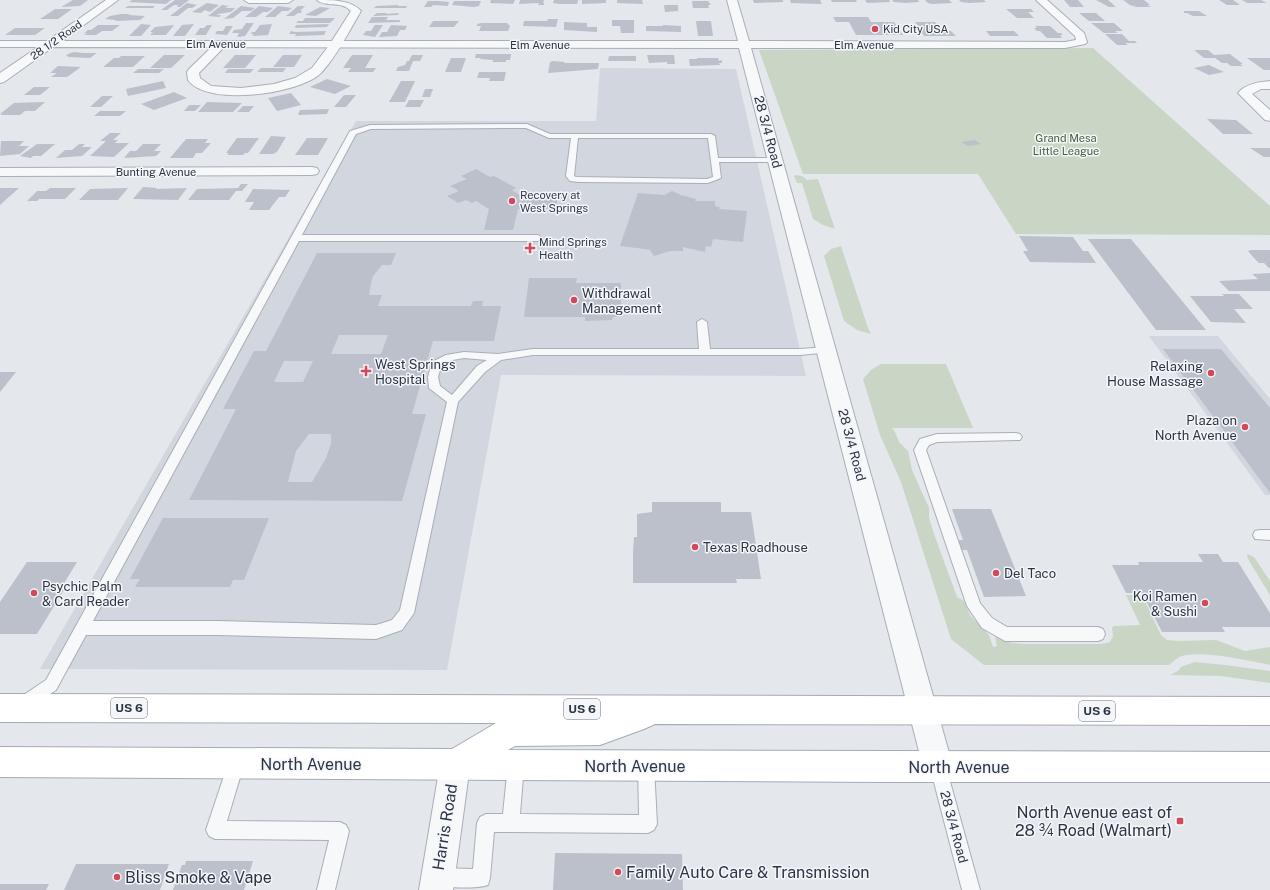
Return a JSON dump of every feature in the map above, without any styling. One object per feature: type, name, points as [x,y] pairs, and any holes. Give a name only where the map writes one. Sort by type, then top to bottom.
[{"type":"main road","name":"US 6","points":[[6,712],[661,709],[1270,712]]},
{"type":"main road","points":[[455,765],[511,731],[600,730],[661,709]]},
{"type":"main road","name":"North Avenue","points":[[0,762],[646,766],[1270,767]]},
{"type":"street","name":"28 1/2 Road","points":[[0,79],[113,0]]},
{"type":"street","points":[[249,0],[288,0]]},
{"type":"street","points":[[221,44],[193,72],[194,80],[208,89],[241,92],[275,88],[299,81],[316,71],[355,15],[356,11],[354,8],[346,3],[322,0]]},
{"type":"street","name":"28 3/4 Road","points":[[732,0],[938,767]]},
{"type":"street","name":"Elm Avenue","points":[[0,44],[1065,44],[1081,42],[1080,35],[1041,0]]},
{"type":"street","points":[[1270,85],[1258,86],[1244,93],[1270,117]]},
{"type":"street","name":"Bunting Avenue","points":[[0,172],[312,171]]},
{"type":"street","name":"Harris Road","points":[[437,883],[455,765]]},
{"type":"lane","points":[[6,712],[51,685],[353,133],[361,129],[376,127],[527,126],[548,136],[575,136],[711,136],[717,178],[708,181],[573,179],[570,176],[575,136]]},
{"type":"lane","points":[[715,160],[776,160]]},
{"type":"lane","points":[[295,238],[538,238]]},
{"type":"lane","points":[[702,322],[705,352]]},
{"type":"lane","points":[[453,401],[435,388],[433,376],[436,365],[450,357],[464,355],[498,357],[533,352],[800,352],[827,350]]},
{"type":"lane","points":[[82,628],[218,628],[376,632],[397,626],[407,613],[453,401],[480,369],[498,357]]},
{"type":"lane","points":[[1016,437],[937,438],[924,442],[920,450],[974,606],[987,623],[1005,634],[1098,634]]},
{"type":"lane","points":[[236,764],[215,830],[340,831],[326,890]]},
{"type":"lane","points":[[511,823],[516,765]]},
{"type":"lane","points":[[437,883],[481,878],[486,823],[648,824],[646,766]]},
{"type":"lane","name":"28 3/4 Road","points":[[938,767],[971,890]]},
{"type":"shaded area","name":"Mind Springs Health","points":[[600,68],[736,69],[806,376],[501,375],[447,670],[40,669],[356,121],[596,121]]},
{"type":"shaded area","name":"Plaza on North Avenue","points":[[1149,336],[1218,336],[1270,399],[1270,495],[1265,495]]},
{"type":"green space","name":"Grand Mesa Little League","points":[[1093,48],[1270,206],[1270,235],[1016,234],[978,174],[803,174],[759,50]]},
{"type":"green space","points":[[794,176],[802,176],[807,180],[818,179],[835,229],[823,225],[813,219],[802,183],[797,183]]},
{"type":"green space","points":[[841,246],[871,334],[857,330],[844,321],[824,256],[831,249]]},
{"type":"green space","points":[[881,364],[946,364],[973,428],[892,428],[899,442],[908,451],[912,470],[929,508],[929,518],[934,534],[957,597],[964,601],[970,615],[989,635],[993,647],[997,646],[995,637],[1012,643],[1023,644],[1102,644],[1110,642],[1113,636],[1112,628],[1114,626],[1140,625],[1126,595],[1142,595],[1161,635],[1167,640],[1216,640],[1245,651],[1270,647],[1270,665],[1224,656],[1198,654],[1179,657],[1169,665],[984,665],[951,639],[901,482],[880,435],[863,379],[871,370]]},
{"type":"green space","points":[[1247,554],[1254,557],[1270,581],[1270,595],[1248,559]]},
{"type":"green space","points":[[1195,662],[1270,671],[1270,683],[1221,676],[1170,675],[1178,671],[1181,667]]},
{"type":"building","points":[[73,0],[88,0],[80,6],[61,7]]},
{"type":"building","points":[[132,0],[171,0],[166,4],[129,2]]},
{"type":"building","points":[[175,0],[189,0],[180,7],[177,7],[178,5],[174,5],[167,10],[161,10]]},
{"type":"building","points":[[491,0],[515,0],[513,4],[490,3]]},
{"type":"building","points":[[520,0],[544,0],[544,5],[538,5],[539,3],[519,4]]},
{"type":"building","points":[[554,0],[578,0],[577,4],[560,4],[553,3]]},
{"type":"building","points":[[582,0],[606,0],[606,3],[582,4]]},
{"type":"building","points":[[617,0],[642,0],[643,4],[617,3]]},
{"type":"building","points":[[753,0],[783,0],[783,2],[754,3]]},
{"type":"building","points":[[790,0],[820,0],[822,4],[791,3]]},
{"type":"building","points":[[831,0],[856,0],[857,2],[832,2]]},
{"type":"building","points":[[865,0],[889,0],[890,2],[867,3]]},
{"type":"building","points":[[892,0],[918,0],[919,2],[905,3],[894,2]]},
{"type":"building","points":[[925,0],[949,0],[952,3],[932,4]]},
{"type":"building","points":[[959,0],[984,0],[986,2],[969,3],[961,2]]},
{"type":"building","points":[[1064,0],[1078,0],[1084,7],[1070,7]]},
{"type":"building","points":[[1096,0],[1108,0],[1116,7],[1109,7]]},
{"type":"building","points":[[1123,0],[1144,0],[1150,5],[1147,5],[1151,7],[1137,7],[1130,5]]},
{"type":"building","points":[[1219,0],[1233,0],[1240,5],[1227,5]]},
{"type":"building","points":[[1242,0],[1261,0],[1267,3],[1247,3]]},
{"type":"building","points":[[428,1],[449,2],[448,6],[433,5],[431,7],[424,7]]},
{"type":"building","points":[[454,1],[481,1],[479,6],[474,7],[452,5]]},
{"type":"building","points":[[692,1],[708,1],[711,5],[708,5],[709,8],[693,8]]},
{"type":"building","points":[[187,3],[197,5],[192,8],[188,8],[178,16],[170,16]]},
{"type":"building","points":[[207,3],[219,5],[210,12],[205,10],[201,13],[192,12]]},
{"type":"building","points":[[222,5],[229,6],[225,8],[235,8],[231,12],[218,14],[217,15],[221,15],[219,17],[208,16]]},
{"type":"building","points":[[664,5],[678,5],[678,11],[665,12]]},
{"type":"building","points":[[128,6],[155,6],[153,8],[125,8]]},
{"type":"building","points":[[241,6],[255,8],[251,11],[242,11],[233,18],[224,19]]},
{"type":"building","points":[[259,6],[273,8],[256,17],[245,17]]},
{"type":"building","points":[[278,6],[292,8],[288,11],[282,11],[275,17],[265,17]]},
{"type":"building","points":[[298,6],[305,6],[300,11],[302,11],[301,13],[294,16],[286,16]]},
{"type":"building","points":[[376,6],[407,6],[406,8],[374,8]]},
{"type":"building","points":[[320,7],[330,8],[316,16],[305,15]]},
{"type":"building","points":[[55,9],[72,9],[58,19],[40,19]]},
{"type":"building","points":[[1006,9],[1031,9],[1034,12],[1028,12],[1034,18],[1017,18]]},
{"type":"building","points":[[1184,11],[1199,11],[1207,16],[1193,16],[1184,13]]},
{"type":"building","points":[[377,13],[399,13],[398,15],[373,16]]},
{"type":"building","points":[[1079,13],[1096,13],[1105,21],[1089,21]]},
{"type":"building","points":[[121,14],[145,16],[140,20],[115,21],[116,20],[105,19],[110,16]]},
{"type":"building","points":[[372,17],[388,17],[386,20],[400,20],[400,22],[368,23]]},
{"type":"building","name":"Kid City USA","points":[[833,17],[868,17],[871,22],[894,22],[903,35],[856,35],[849,22],[836,22]]},
{"type":"building","points":[[305,18],[335,18],[330,23],[296,23],[298,21],[303,21]]},
{"type":"building","points":[[548,19],[558,19],[556,27],[523,26],[524,21],[547,21]]},
{"type":"building","points":[[612,20],[634,20],[634,33],[621,33],[620,26],[612,26]]},
{"type":"building","points":[[433,21],[459,21],[454,27],[429,27]]},
{"type":"building","points":[[696,21],[711,21],[713,36],[698,36]]},
{"type":"building","points":[[564,22],[587,23],[587,27],[597,27],[597,32],[564,30]]},
{"type":"building","points":[[915,22],[935,22],[940,28],[946,28],[956,36],[924,36]]},
{"type":"building","points":[[246,23],[254,23],[245,36],[237,37],[239,33],[232,33],[234,30],[242,29]]},
{"type":"building","points":[[507,23],[510,26],[508,31],[479,31],[481,26],[477,26],[477,24]]},
{"type":"building","points":[[1091,23],[1114,23],[1123,31],[1115,31],[1118,33],[1104,33]]},
{"type":"building","points":[[141,24],[151,25],[141,36],[129,36]]},
{"type":"building","points":[[194,24],[185,36],[173,36],[182,25]]},
{"type":"building","points":[[272,24],[268,35],[252,36],[254,34],[251,34],[252,32],[255,32],[260,25]]},
{"type":"building","points":[[329,24],[327,27],[294,27],[297,25]]},
{"type":"building","points":[[98,25],[120,25],[112,31],[102,31],[96,35],[84,35],[87,33],[84,33],[88,30],[91,30]]},
{"type":"building","points":[[174,25],[166,35],[150,35],[153,32],[150,32],[155,27]]},
{"type":"building","points":[[207,25],[212,25],[206,35],[195,35],[200,28],[204,28]]},
{"type":"building","points":[[375,25],[383,25],[375,37],[363,35],[366,31],[371,31]]},
{"type":"building","points":[[391,25],[407,26],[405,30],[400,30],[397,36],[379,37],[382,32],[387,32]]},
{"type":"building","points":[[226,26],[233,26],[227,35],[215,34],[217,31],[223,31]]},
{"type":"building","points":[[646,26],[681,26],[681,32],[646,31]]},
{"type":"building","points":[[1035,26],[1050,26],[1058,33],[1063,35],[1060,35],[1062,38],[1047,38],[1040,31],[1037,31],[1034,28],[1037,28]]},
{"type":"building","points":[[15,28],[45,28],[35,35],[5,35]]},
{"type":"building","points":[[291,31],[326,31],[324,35],[295,36],[296,34],[289,34]]},
{"type":"building","points":[[986,31],[1014,31],[1019,36],[990,36]]},
{"type":"building","points":[[1105,34],[1122,34],[1129,41],[1135,41],[1137,43],[1117,45]]},
{"type":"building","points":[[1194,50],[1208,50],[1214,55],[1230,54],[1243,64],[1240,64],[1243,66],[1231,66],[1227,63],[1222,63],[1215,58],[1204,58]]},
{"type":"building","points":[[74,52],[97,53],[90,58],[66,56]]},
{"type":"building","points":[[476,54],[511,54],[510,60],[506,60],[506,62],[493,62],[493,60],[475,58]]},
{"type":"building","points":[[164,55],[185,55],[171,68],[150,68]]},
{"type":"building","points":[[235,55],[256,55],[245,68],[223,68]]},
{"type":"building","points":[[283,55],[302,55],[294,67],[273,67]]},
{"type":"building","points":[[352,55],[373,55],[365,68],[376,68],[373,72],[348,72],[351,68],[343,68]]},
{"type":"building","points":[[412,55],[423,55],[420,61],[409,61]]},
{"type":"building","points":[[647,55],[674,55],[675,64],[667,64],[667,62],[649,63]]},
{"type":"building","points":[[121,56],[145,56],[133,67],[103,67],[114,58],[119,58]]},
{"type":"building","points":[[609,56],[636,56],[636,61],[608,61]]},
{"type":"building","points":[[451,58],[466,58],[461,72],[445,72]]},
{"type":"building","points":[[718,58],[719,61],[722,60],[722,63],[719,63],[720,65],[690,66],[689,59]]},
{"type":"building","points":[[1247,58],[1270,58],[1270,70],[1264,70]]},
{"type":"building","points":[[407,61],[413,61],[409,71],[396,71],[398,67],[405,65]]},
{"type":"building","points":[[550,62],[565,62],[564,63],[599,63],[598,69],[548,73]]},
{"type":"building","points":[[1209,65],[1224,72],[1209,75],[1194,68]]},
{"type":"building","points":[[58,66],[81,67],[67,77],[51,77],[57,73],[50,73]]},
{"type":"building","points":[[261,68],[286,68],[283,72],[257,72]]},
{"type":"building","points":[[138,69],[164,69],[159,73],[133,73]]},
{"type":"building","points":[[228,69],[254,69],[250,73],[225,73]]},
{"type":"building","points":[[479,72],[506,72],[504,81],[489,81],[490,78],[477,78]]},
{"type":"building","points":[[327,79],[351,86],[335,94],[310,87]]},
{"type":"building","points":[[163,81],[166,88],[128,96],[126,89]]},
{"type":"building","points":[[401,81],[415,81],[405,102],[389,102]]},
{"type":"building","points":[[34,87],[50,87],[40,95],[24,95]]},
{"type":"building","points":[[425,89],[433,89],[430,97],[422,97]]},
{"type":"building","points":[[174,92],[187,98],[154,110],[141,104]]},
{"type":"building","points":[[291,93],[301,105],[277,111],[268,98]]},
{"type":"building","points":[[344,95],[356,95],[346,107],[334,107]]},
{"type":"building","points":[[102,96],[113,96],[101,107],[90,107]]},
{"type":"building","points":[[409,100],[424,100],[420,107],[405,107]]},
{"type":"building","points":[[45,102],[35,111],[25,111],[20,115],[0,115],[14,103]]},
{"type":"building","points":[[207,102],[242,103],[233,112],[198,112]]},
{"type":"building","points":[[189,105],[201,105],[195,111],[184,111]]},
{"type":"building","points":[[243,106],[254,106],[249,112],[237,112]]},
{"type":"building","points":[[329,109],[327,114],[298,115],[300,110]]},
{"type":"building","points":[[100,111],[126,111],[120,116],[94,116]]},
{"type":"building","points":[[1207,119],[1236,120],[1253,134],[1223,134]]},
{"type":"building","points":[[110,133],[121,133],[113,140],[118,140],[115,143],[129,143],[114,157],[90,156],[106,141],[100,141]]},
{"type":"building","points":[[271,136],[286,137],[277,152],[273,154],[259,154]]},
{"type":"building","points":[[237,138],[259,138],[248,153],[243,155],[227,155],[229,153],[226,153]]},
{"type":"building","points":[[307,138],[328,138],[318,155],[295,155]]},
{"type":"building","points":[[186,139],[208,139],[205,143],[211,143],[202,153],[196,153],[193,158],[170,158]]},
{"type":"building","points":[[975,140],[981,144],[968,146],[961,142]]},
{"type":"building","points":[[1,141],[24,141],[19,146],[29,146],[20,154],[0,156]]},
{"type":"building","points":[[37,144],[55,144],[41,156],[33,156],[31,158],[20,156]]},
{"type":"building","points":[[79,144],[85,144],[82,147],[92,147],[82,156],[56,158],[65,150],[72,150]]},
{"type":"building","points":[[143,144],[161,144],[154,151],[161,151],[156,156],[124,158],[130,151],[136,151]]},
{"type":"building","points":[[1250,148],[1270,148],[1270,157],[1264,157]]},
{"type":"building","name":"Recovery at West Springs","points":[[476,169],[490,177],[494,176],[516,188],[512,190],[520,195],[558,195],[556,209],[518,209],[513,230],[484,230],[489,209],[476,201],[472,203],[466,200],[458,203],[447,196],[459,191],[450,186],[467,179],[461,176]]},
{"type":"building","points":[[241,184],[248,184],[242,191],[236,191],[229,200],[188,200],[197,189],[238,188]]},
{"type":"building","points":[[143,187],[157,188],[155,189],[187,188],[178,200],[133,199]]},
{"type":"building","points":[[0,188],[19,188],[0,205]]},
{"type":"building","points":[[50,188],[76,188],[65,199],[39,199],[37,201],[27,201],[37,191],[46,191]]},
{"type":"building","points":[[128,188],[118,200],[79,200],[90,189]]},
{"type":"building","points":[[253,189],[290,190],[285,197],[279,197],[269,210],[249,210],[254,202],[245,202]]},
{"type":"building","points":[[672,191],[696,199],[695,201],[715,201],[715,206],[720,207],[719,209],[747,211],[743,242],[713,239],[711,247],[706,246],[705,252],[683,247],[683,251],[670,251],[654,256],[650,250],[620,246],[638,193],[664,195]]},
{"type":"building","points":[[1019,236],[1073,237],[1083,251],[1088,251],[1096,263],[1030,262],[1023,251],[1028,251]]},
{"type":"building","points":[[1088,239],[1131,239],[1206,330],[1156,330]]},
{"type":"building","points":[[1270,250],[1270,269],[1264,263],[1259,263],[1254,258],[1248,251]]},
{"type":"building","name":"West Springs Hospital","points":[[317,253],[396,253],[391,265],[382,265],[373,276],[369,295],[382,295],[378,306],[471,306],[473,301],[483,301],[482,306],[501,306],[494,341],[433,341],[412,414],[426,414],[402,501],[189,500],[236,409],[223,409],[254,351],[266,351]],"holes":[[[339,335],[388,335],[381,354],[331,354]],[[284,361],[313,361],[303,382],[274,382]],[[309,434],[331,434],[331,444],[326,458],[312,482],[288,482],[296,451]]]},
{"type":"building","points":[[1270,273],[1270,291],[1229,291],[1219,281],[1258,279],[1252,274]]},
{"type":"building","name":"Withdrawal Management","points":[[529,278],[577,278],[576,283],[621,283],[621,317],[613,317],[612,320],[585,321],[585,317],[524,317]]},
{"type":"building","points":[[1222,294],[1239,294],[1253,309],[1234,309],[1246,323],[1211,322],[1190,296],[1224,296]]},
{"type":"building","name":"Plaza on North Avenue","points":[[1163,349],[1221,349],[1270,408],[1270,493]]},
{"type":"building","points":[[0,372],[16,372],[0,392]]},
{"type":"building","name":"Texas Roadhouse","points":[[652,502],[721,502],[721,512],[751,512],[761,579],[736,579],[737,583],[633,583],[633,552],[634,537],[637,537],[637,514],[652,512]]},
{"type":"building","name":"Del Taco","points":[[952,509],[991,509],[1026,596],[984,597],[967,550],[962,550],[958,540],[963,540]]},
{"type":"building","points":[[163,518],[269,518],[244,580],[233,580],[230,587],[135,587],[140,579],[130,579]]},
{"type":"building","name":"Koi Ramen & Sushi","points":[[1198,554],[1218,554],[1223,562],[1238,562],[1270,613],[1270,627],[1222,627],[1225,632],[1162,632],[1142,593],[1126,593],[1112,565],[1139,565],[1138,562],[1203,562]]},
{"type":"building","name":"Psychic Palm & Card Reader","points":[[27,562],[77,562],[63,585],[67,585],[37,634],[0,634],[0,602]]},
{"type":"building","name":"Family Auto Care & Transmission","points":[[555,853],[682,854],[683,890],[553,890]]},
{"type":"building","points":[[186,861],[253,861],[244,890],[173,890],[182,865],[185,865]]},
{"type":"building","name":"Bliss Smoke & Vape","points":[[76,864],[169,864],[160,890],[64,890]]},
{"type":"building","points":[[0,884],[49,884],[46,890],[0,890]]},
{"type":"place","name":"Kid City USA","points":[[875,29]]},
{"type":"place","name":"Recovery at West Springs","points":[[512,201]]},
{"type":"place","name":"Mind Springs Health","points":[[530,248]]},
{"type":"place","name":"Withdrawal Management","points":[[574,300]]},
{"type":"place","name":"West Springs Hospital","points":[[366,371]]},
{"type":"place","name":"Relaxing House Massage","points":[[1211,373]]},
{"type":"place","name":"Plaza on North Avenue","points":[[1245,427]]},
{"type":"place","name":"Texas Roadhouse","points":[[695,547]]},
{"type":"place","name":"Del Taco","points":[[996,573]]},
{"type":"place","name":"Psychic Palm & Card Reader","points":[[34,593]]},
{"type":"place","name":"Koi Ramen & Sushi","points":[[1205,603]]},
{"type":"place","name":"North Avenue east of 28 ¾ Road (Walmart)","points":[[1180,821]]},
{"type":"place","name":"Family Auto Care & Transmission","points":[[618,872]]},
{"type":"place","name":"Bliss Smoke & Vape","points":[[117,877]]}]
